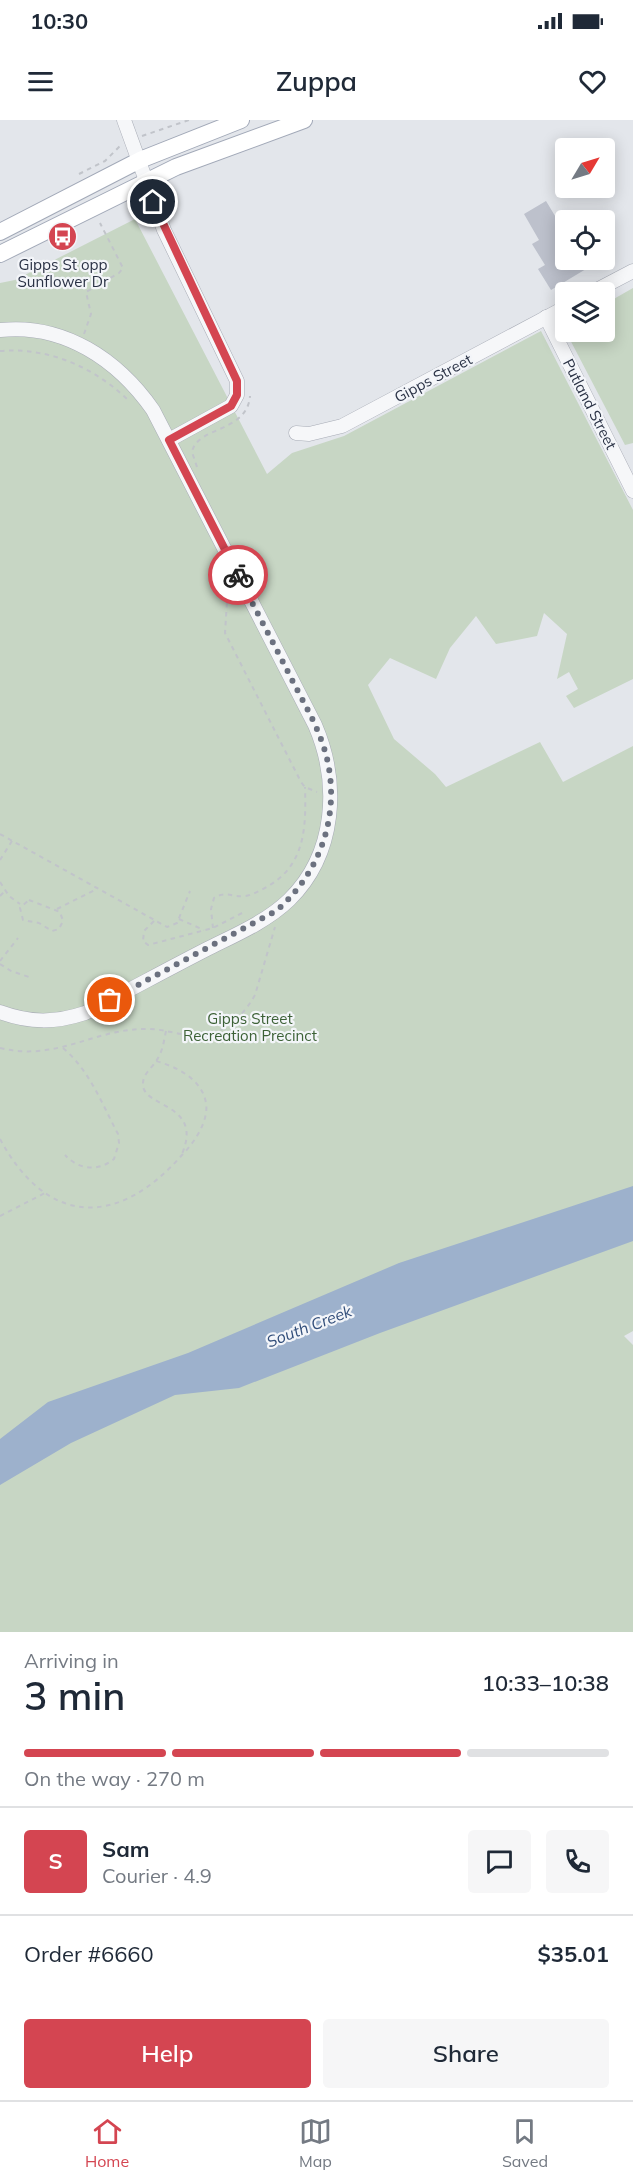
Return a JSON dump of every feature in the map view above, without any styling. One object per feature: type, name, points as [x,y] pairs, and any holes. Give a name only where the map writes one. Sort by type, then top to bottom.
[{"type":"main road","points":[[0,232],[140,160],[241,120]]},
{"type":"main road","points":[[0,255],[146,180],[304,120]]},
{"type":"street","points":[[124,120],[164,230],[237,381],[237,395],[231,406],[169,440]]},
{"type":"street","points":[[612,282],[633,271]]},
{"type":"street","name":"Gipps Street","points":[[296,433],[309,434],[342,426],[555,312]]},
{"type":"street","name":"Putland Street","points":[[546,317],[633,492]]},
{"type":"street","points":[[0,330],[43,333],[80,344],[124,373],[153,410],[315,725],[326,755],[331,792],[328,824],[316,862],[299,890],[265,919],[85,1013],[54,1021],[39,1021],[0,1012]]},
{"type":"path","points":[[148,133],[189,120]]},
{"type":"path","points":[[74,177],[105,161],[116,147]]},
{"type":"path","points":[[80,344],[91,314],[86,292],[119,273],[123,267],[100,223]]},
{"type":"path","points":[[0,351],[37,352],[73,363],[103,379],[134,406]]},
{"type":"path","points":[[198,469],[192,452],[193,446],[196,442],[239,418],[248,406],[250,391]]},
{"type":"path","points":[[213,928],[211,909],[214,898],[225,892],[246,896],[282,878],[293,864],[304,832],[305,787],[225,633],[228,578]]},
{"type":"path","points":[[305,787],[316,792],[331,792]]},
{"type":"path","points":[[0,834],[154,921],[171,927],[179,919],[190,891]]},
{"type":"path","points":[[0,860],[12,841]]},
{"type":"path","points":[[0,882],[5,891],[21,905]]},
{"type":"path","points":[[57,909],[63,921],[59,929],[52,931],[39,923],[23,920],[19,913],[21,905],[29,900],[42,907],[57,909],[97,889]]},
{"type":"path","points":[[0,896],[5,891]]},
{"type":"path","points":[[154,921],[144,931],[143,941],[148,945],[213,928],[242,913]]},
{"type":"path","points":[[179,919],[204,930]]},
{"type":"path","points":[[0,1048],[31,1052],[63,1048],[125,1030],[205,1035],[236,1020],[255,995],[270,936],[276,925]]},
{"type":"path","points":[[18,938],[0,962],[10,971],[32,978]]},
{"type":"path","points":[[166,1031],[156,1061],[144,1076],[144,1090],[150,1097],[170,1106],[179,1115],[186,1132],[180,1158]]},
{"type":"path","points":[[63,1048],[78,1062],[90,1079],[118,1134],[119,1143],[114,1159],[99,1167],[84,1167],[65,1155]]},
{"type":"path","points":[[0,1139],[18,1166],[45,1193],[60,1202],[76,1207],[92,1208],[113,1204],[150,1188],[180,1158],[203,1123],[206,1101],[199,1086],[188,1076],[156,1061]]},
{"type":"path","points":[[0,1216],[45,1193]]},
{"type":"green space","name":"Gipps Street Recreation Precinct","points":[[135,219],[267,474],[292,453],[344,436],[541,331],[633,510],[633,679],[574,708],[566,696],[578,689],[569,672],[557,679],[567,634],[544,613],[537,636],[496,644],[476,616],[450,648],[436,679],[390,658],[368,685],[394,739],[435,774],[446,787],[540,742],[563,782],[633,746],[633,1331],[624,1336],[633,1345],[633,1632],[0,1632],[0,283],[15,280]]},
{"type":"green space","points":[[633,288],[633,443],[625,445],[571,342],[615,342],[615,298]]},
{"type":"water","name":"South Creek","points":[[633,1186],[633,1241],[380,1333],[239,1388],[175,1395],[71,1443],[0,1485],[0,1439],[48,1402],[188,1353],[399,1263]]},
{"type":"building","points":[[546,201],[555,216],[555,270],[584,270],[564,282],[555,282],[555,288],[551,290],[538,269],[545,265],[532,244],[539,240],[524,214]]},
{"type":"way so far","points":[[110,1000],[265,919],[299,890],[316,862],[322,846],[331,808],[330,774],[326,755],[315,725],[238,575]]},
{"type":"place","name":"Gipps St opp Sunflower Dr","points":[[63,237]]},
{"type":"route","points":[[153,202],[164,230],[237,381],[237,395],[231,406],[169,440],[238,575]]}]
